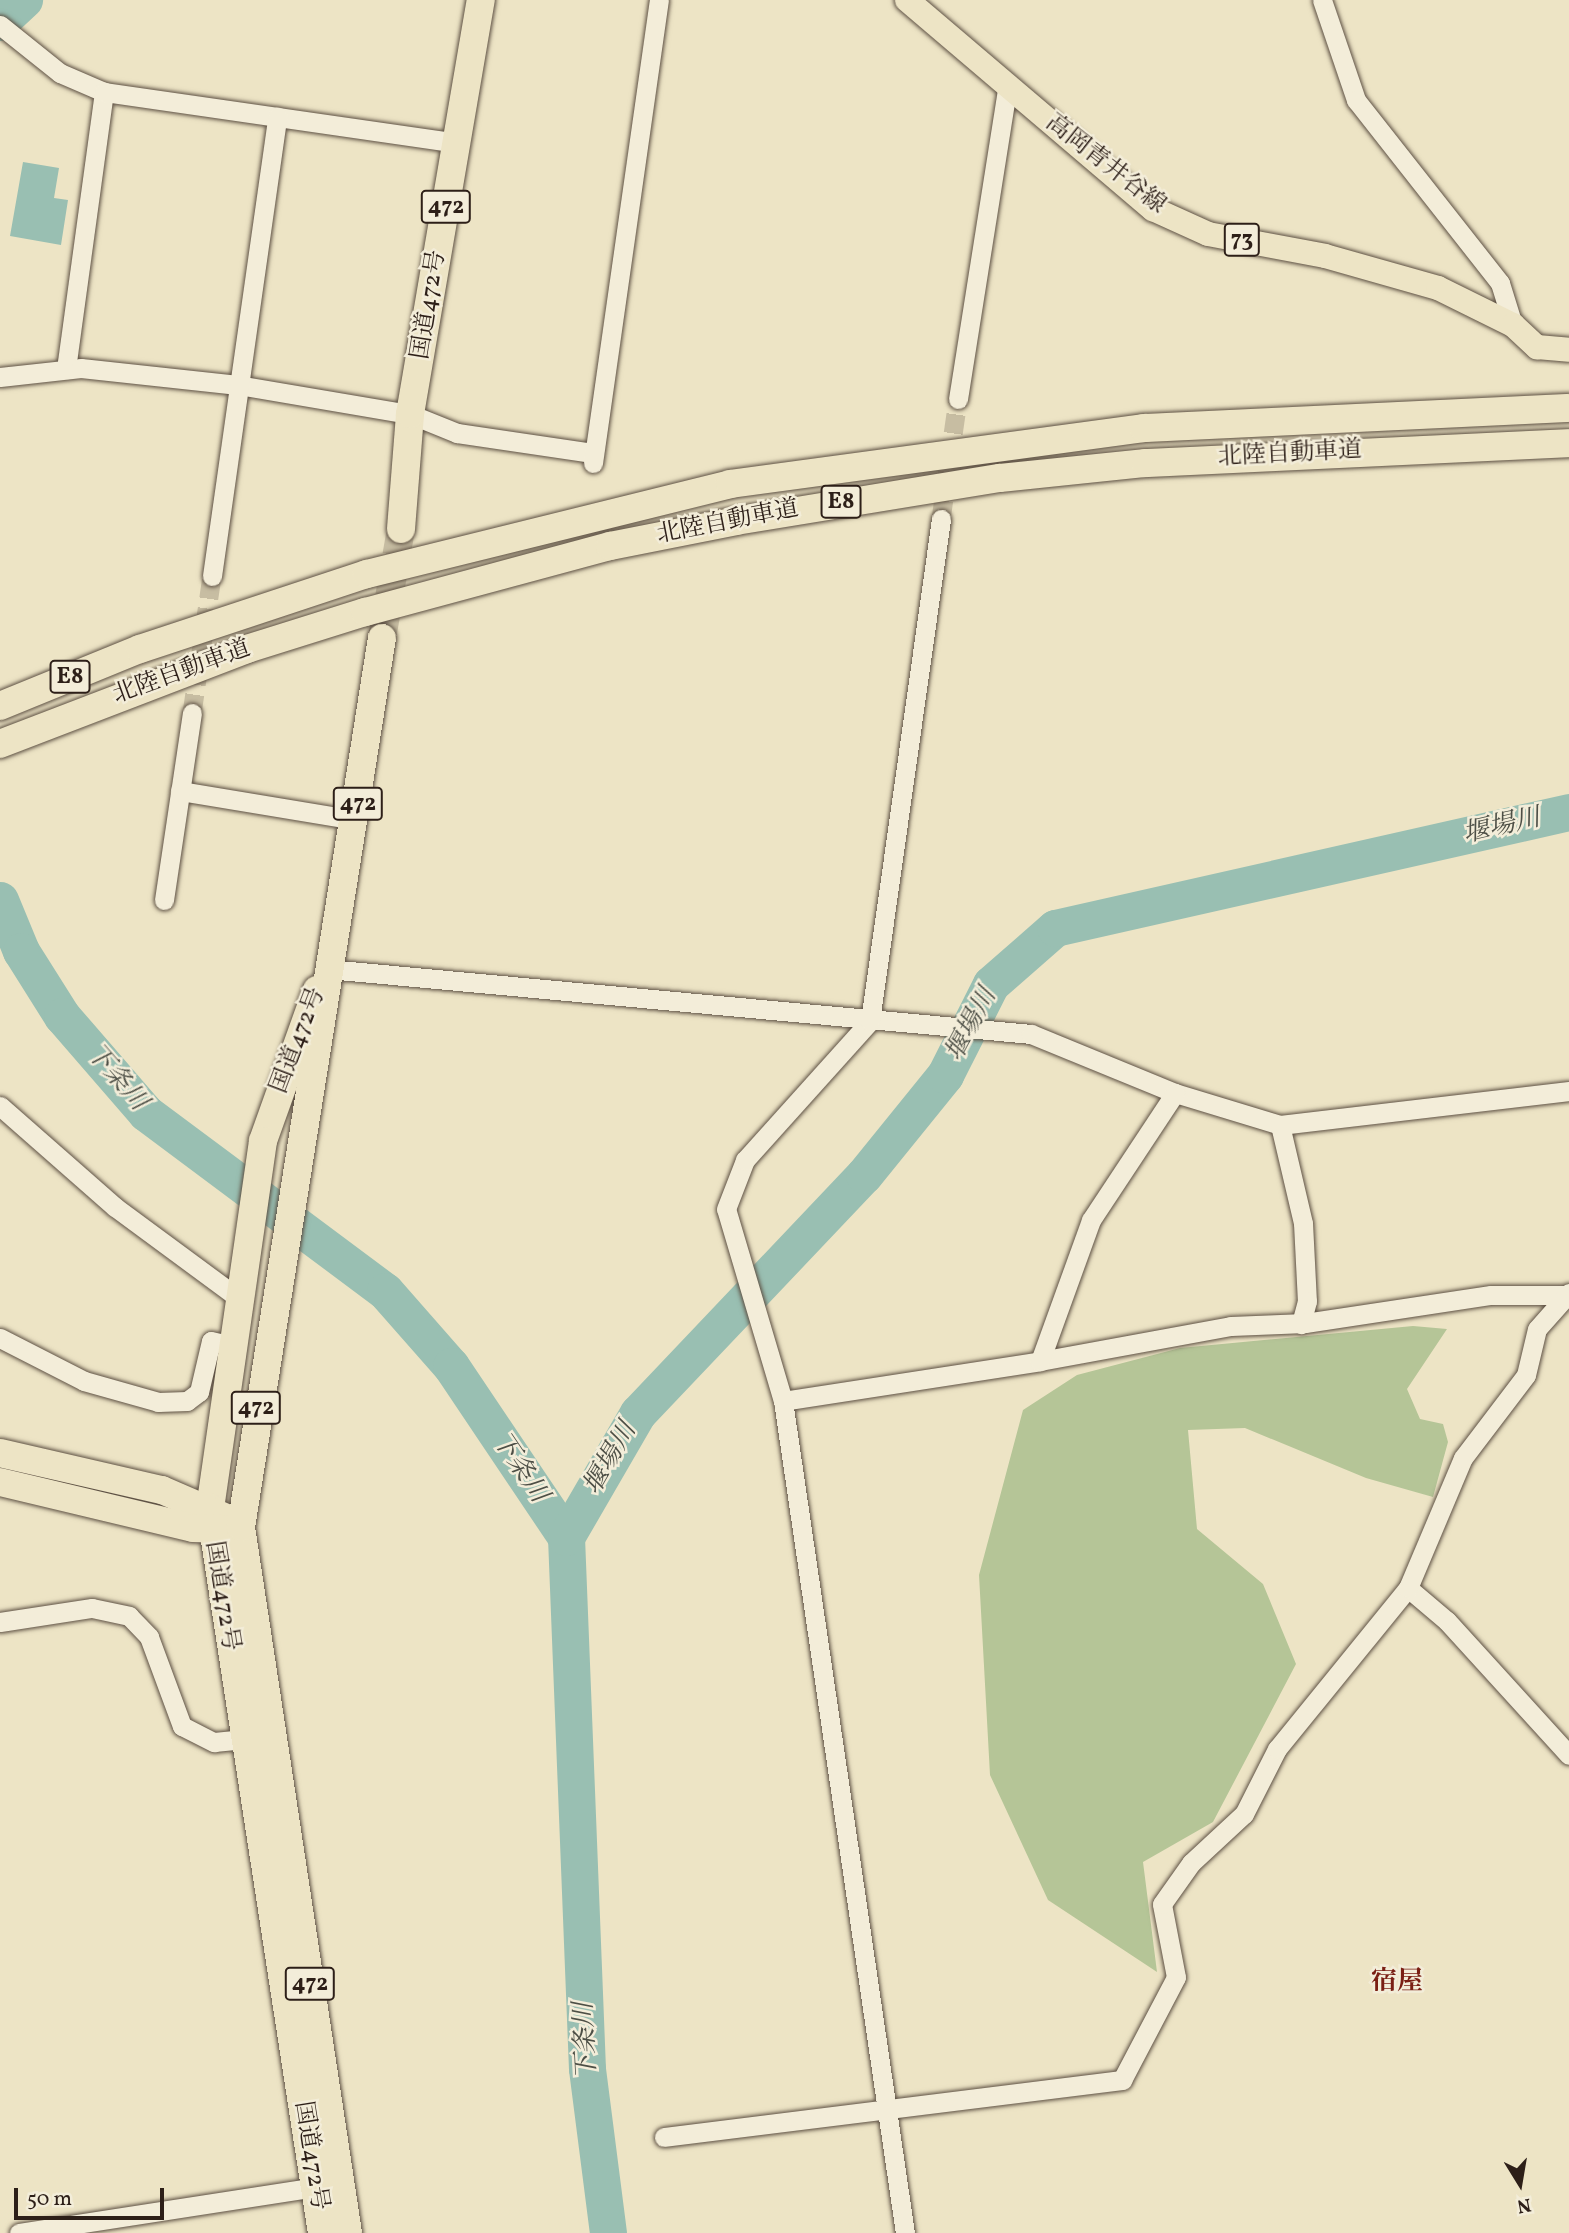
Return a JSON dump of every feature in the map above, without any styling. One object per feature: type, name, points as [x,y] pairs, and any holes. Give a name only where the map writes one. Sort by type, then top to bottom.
[{"type":"highway","name":"国道472号","points":[[401,529],[410,414],[481,0]]},
{"type":"highway","name":"北陸自動車道","points":[[0,706],[139,646],[237,615],[602,512],[863,461],[1144,428],[1569,408]]},
{"type":"highway","name":"北陸自動車道","points":[[0,744],[136,689],[260,645],[488,578],[610,546],[867,497],[1146,463],[1569,443]]},
{"type":"highway","name":"国道472号","points":[[348,2233],[242,1527],[275,1290],[355,820],[382,638]]},
{"type":"highway","points":[[0,695],[139,646]]},
{"type":"highway","name":"国道472号","points":[[322,2233],[210,1519],[229,1345],[263,1141],[303,1017],[328,969]]},
{"type":"highway","points":[[0,1453],[242,1527]]},
{"type":"highway","points":[[0,1482],[210,1519]]},
{"type":"main road","name":"高岡青井谷線","points":[[907,0],[930,8],[1008,85],[1153,209],[1208,234],[1325,256],[1438,288],[1513,325],[1537,347],[1569,349]]},
{"type":"street","points":[[0,377],[66,369],[238,385],[410,414],[435,429],[593,458],[659,0]]},
{"type":"street","points":[[1322,0],[1356,100],[1500,283],[1513,325]]},
{"type":"street","points":[[0,25],[33,54],[104,92],[457,143]]},
{"type":"street","points":[[958,399],[1008,85]]},
{"type":"street","points":[[66,369],[104,92]]},
{"type":"street","points":[[212,576],[277,117]]},
{"type":"street","points":[[905,2233],[783,1401],[743,1253],[726,1209],[745,1160],[870,1021],[941,519]]},
{"type":"street","points":[[164,900],[192,713]]},
{"type":"street","points":[[180,791],[355,820]]},
{"type":"street","points":[[328,969],[870,1021],[917,1021],[1031,1034],[1175,1093],[1280,1125],[1569,1091]]},
{"type":"street","points":[[1040,1361],[1091,1220],[1175,1093]]},
{"type":"street","points":[[0,1107],[115,1208],[237,1297]]},
{"type":"street","points":[[1280,1125],[1303,1223],[1307,1301],[1301,1324]]},
{"type":"street","points":[[783,1401],[1040,1361],[1231,1326],[1301,1324],[1491,1295],[1567,1294]]},
{"type":"street","points":[[664,2137],[888,2114],[1122,2080],[1176,1977],[1162,1903],[1192,1863],[1244,1814],[1277,1749],[1408,1588],[1463,1458],[1526,1374],[1538,1329],[1567,1294]]},
{"type":"street","points":[[0,1338],[84,1381],[158,1402],[187,1401],[199,1392],[211,1341],[229,1345]]},
{"type":"street","points":[[1408,1588],[1447,1621],[1569,1755]]},
{"type":"street","points":[[0,1622],[92,1608],[129,1616],[149,1637],[182,1726],[204,1740],[243,1741],[272,1735]]},
{"type":"street","points":[[19,2233],[315,2187]]},
{"type":"green space","points":[[1413,1326],[1447,1329],[1407,1389],[1420,1419],[1443,1424],[1448,1442],[1433,1497],[1366,1478],[1245,1428],[1188,1430],[1197,1529],[1263,1584],[1296,1664],[1213,1822],[1143,1862],[1157,1972],[1048,1900],[990,1775],[979,1575],[1023,1410],[1077,1375],[1180,1348]]},
{"type":"water","points":[[23,162],[59,168],[54,198],[68,200],[61,245],[10,236]]},
{"type":"waterway","name":"下条川","points":[[0,22],[24,0]]},
{"type":"waterway","name":"堰場川","points":[[566,1537],[638,1413],[864,1175],[945,1075],[991,984],[1055,928],[1569,812]]},
{"type":"waterway","name":"下条川","points":[[0,900],[21,951],[62,1016],[146,1113],[385,1291],[451,1366],[566,1537],[587,2069],[608,2233]]},
{"type":"tunnel","points":[[941,519],[958,399]]},
{"type":"tunnel","points":[[382,638],[401,529]]},
{"type":"tunnel","points":[[192,713],[212,576]]},
{"type":"district","name":"宿屋","points":[[1397,1983]]}]
